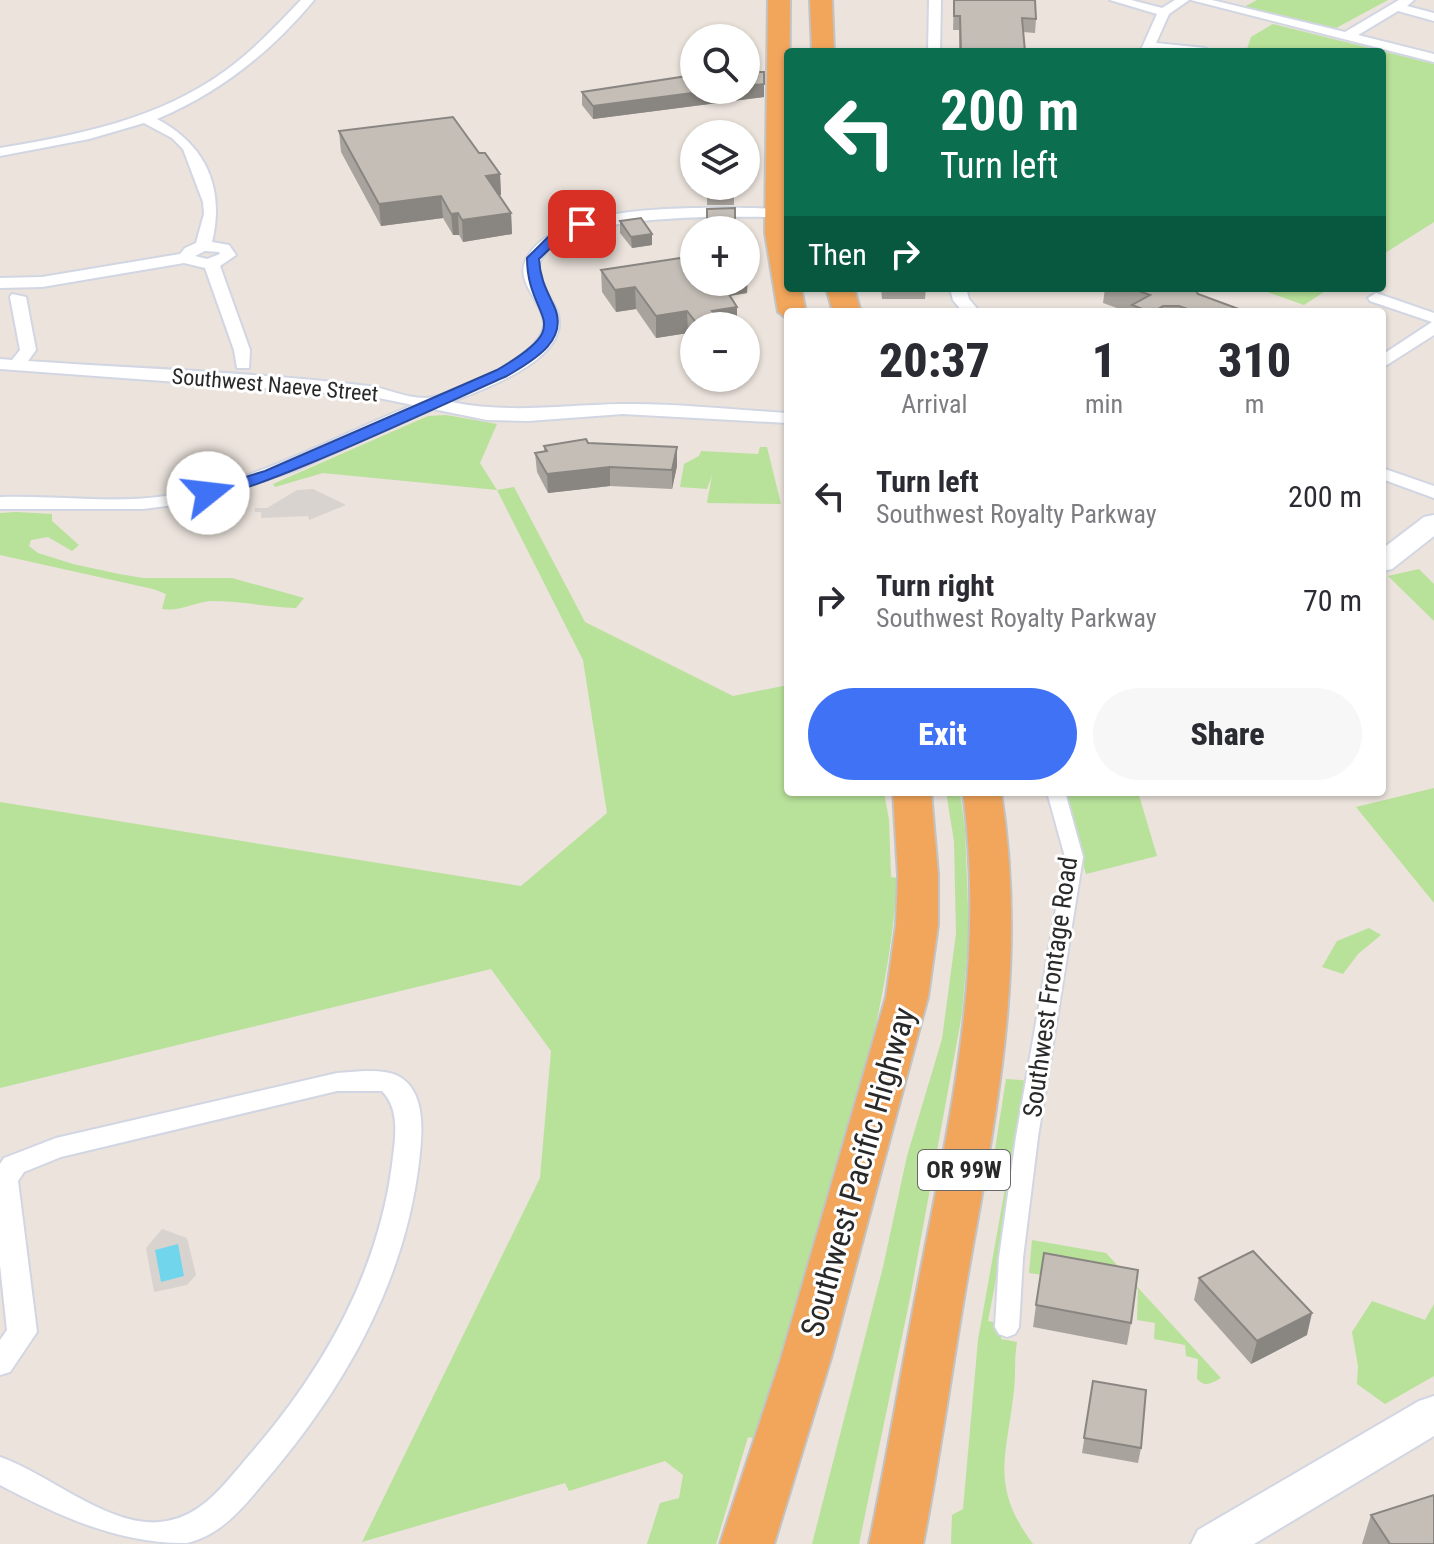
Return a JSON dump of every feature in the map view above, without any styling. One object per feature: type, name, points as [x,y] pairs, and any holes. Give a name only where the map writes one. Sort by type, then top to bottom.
[{"type":"highway","points":[[779,0],[777,210],[784,277]]},
{"type":"highway","points":[[821,0],[823,48]]},
{"type":"highway","name":"Southwest Pacific Highway","points":[[747,1544],[806,1358],[907,997],[918,888],[912,796]]},
{"type":"highway","name":"OR 99W","points":[[899,1541],[974,1115],[988,1012],[993,868],[983,796]]},
{"type":"main road","points":[[1386,560],[1434,523]]},
{"type":"main road","points":[[1214,1544],[1434,1414]]},
{"type":"street","points":[[0,152],[79,137],[145,118],[189,99],[224,79],[308,0]]},
{"type":"street","points":[[934,48],[935,0]]},
{"type":"street","points":[[1116,0],[1164,12]]},
{"type":"street","points":[[1147,48],[1164,12],[1183,0]]},
{"type":"street","points":[[1197,0],[1434,58]]},
{"type":"street","points":[[1346,37],[1402,4],[1434,17]]},
{"type":"street","points":[[145,118],[177,135],[190,148],[210,202],[203,246]]},
{"type":"street","points":[[0,503],[116,506],[208,493],[270,474],[514,367],[539,350],[549,337],[552,317],[533,279],[533,258],[561,232],[606,220],[777,210]]},
{"type":"street","points":[[0,283],[28,284],[186,258],[195,263],[211,263],[225,258],[228,251],[219,246],[203,246],[190,251],[186,258]]},
{"type":"street","points":[[211,263],[245,360],[243,364]]},
{"type":"street","points":[[8,365],[28,350],[18,297]]},
{"type":"street","points":[[1376,298],[1434,318]]},
{"type":"street","points":[[1386,360],[1434,327]]},
{"type":"street","name":"Southwest Naeve Street","points":[[8,365],[369,391],[510,417],[623,409],[784,418]]},
{"type":"street","points":[[1386,474],[1434,492]]},
{"type":"street","name":"Southwest Frontage Road","points":[[1007,1327],[1011,1258],[1027,1137],[1074,857],[1057,796]]},
{"type":"street","points":[[0,1363],[22,1332],[4,1180],[14,1165],[56,1148],[337,1082],[365,1080],[392,1084],[404,1095],[410,1115],[401,1198],[377,1278],[324,1381],[223,1508],[206,1522],[184,1531],[151,1537],[126,1533],[0,1470]]},
{"type":"green space","points":[[1257,0],[1388,0],[1336,28],[1244,7]]},
{"type":"green space","points":[[1273,24],[1370,48],[1247,48],[1251,37]]},
{"type":"green space","points":[[1386,52],[1434,64],[1434,222],[1386,252]]},
{"type":"green space","points":[[1267,292],[1324,292],[1304,305]]},
{"type":"green space","points":[[446,415],[497,424],[480,463],[497,490],[323,473],[275,487],[273,484],[428,416]]},
{"type":"green space","points":[[760,447],[767,447],[781,504],[707,503],[712,475],[707,489],[680,487],[684,464],[699,456],[701,451],[758,454]]},
{"type":"green space","points":[[514,487],[585,622],[733,696],[784,686],[784,796],[885,796],[889,820],[891,877],[897,878],[894,918],[881,998],[863,1077],[758,1439],[748,1437],[716,1544],[647,1544],[660,1503],[679,1498],[683,1475],[665,1461],[569,1491],[565,1483],[362,1542],[540,1178],[551,1051],[491,969],[0,1088],[0,802],[521,886],[607,813],[583,660],[497,490]]},
{"type":"green space","points":[[0,513],[52,514],[52,521],[79,545],[72,551],[48,537],[31,540],[29,546],[38,553],[73,564],[143,578],[232,578],[304,598],[296,608],[212,601],[162,609],[166,594],[153,589],[0,555]]},
{"type":"green space","points":[[1419,569],[1434,584],[1434,621],[1388,576]]},
{"type":"green space","points":[[1434,788],[1434,903],[1356,807]]},
{"type":"green space","points":[[947,796],[961,796],[965,829],[969,932],[962,1014],[910,1298],[859,1544],[812,1544],[883,1267],[907,1156],[942,1039],[956,934],[954,841]]},
{"type":"green space","points":[[1063,796],[1139,796],[1157,856],[1086,874]]},
{"type":"green space","points":[[1369,928],[1381,935],[1358,954],[1343,974],[1322,967],[1337,941]]},
{"type":"green space","points":[[1006,1079],[1034,1081],[988,1321],[1001,1324],[1001,1339],[1017,1342],[1004,1470],[1010,1504],[1033,1544],[951,1544],[952,1515],[963,1509],[978,1340],[1006,1183],[1005,1166],[994,1156]]},
{"type":"green space","points":[[1032,1240],[1106,1253],[1221,1378],[1209,1384],[1200,1382],[1197,1379],[1198,1359],[1186,1356],[1185,1345],[1154,1339],[1155,1323],[1137,1320],[1138,1289],[1029,1273]]},
{"type":"green space","points":[[1372,1301],[1425,1320],[1434,1304],[1434,1376],[1385,1404],[1357,1384],[1358,1366],[1352,1332]]},
{"type":"shaded area","points":[[313,489],[346,505],[309,520],[308,516],[261,518],[261,512],[255,512],[255,508],[267,508],[297,490]]},
{"type":"shaded area","points":[[162,1229],[187,1238],[196,1275],[187,1285],[154,1292],[146,1248]]},
{"type":"water","points":[[178,1244],[184,1276],[161,1282],[155,1250]]},
{"type":"building","points":[[954,0],[1035,0],[1036,19],[1022,18],[1025,48],[961,48],[960,16],[954,16]]},
{"type":"building","points":[[760,72],[764,72],[764,84],[760,84]]},
{"type":"building","points":[[680,77],[680,95],[593,106],[582,92]]},
{"type":"building","points":[[453,117],[479,153],[485,153],[500,174],[486,176],[511,213],[462,220],[458,213],[451,214],[441,196],[379,204],[339,131]]},
{"type":"building","points":[[735,208],[735,216],[707,216],[707,209]]},
{"type":"building","points":[[641,218],[652,234],[631,237],[620,221]]},
{"type":"building","points":[[680,258],[680,296],[730,296],[737,307],[656,316],[635,287],[615,290],[601,270]]},
{"type":"building","points":[[1141,292],[1197,292],[1236,308],[1140,308],[1132,305],[1150,295]]},
{"type":"building","points":[[586,439],[588,443],[677,447],[672,470],[610,467],[547,474],[535,453],[547,451],[544,446]]},
{"type":"building","points":[[1253,1251],[1312,1313],[1257,1341],[1199,1278]]},
{"type":"building","points":[[1044,1253],[1138,1270],[1131,1323],[1036,1305]]},
{"type":"building","points":[[1093,1381],[1146,1390],[1141,1448],[1084,1438]]},
{"type":"building","points":[[1434,1495],[1434,1544],[1390,1544],[1371,1515]]},
{"type":"route","points":[[208,493],[270,474],[502,373],[532,356],[549,337],[552,317],[533,279],[531,263],[537,252],[558,234],[582,224]]}]
